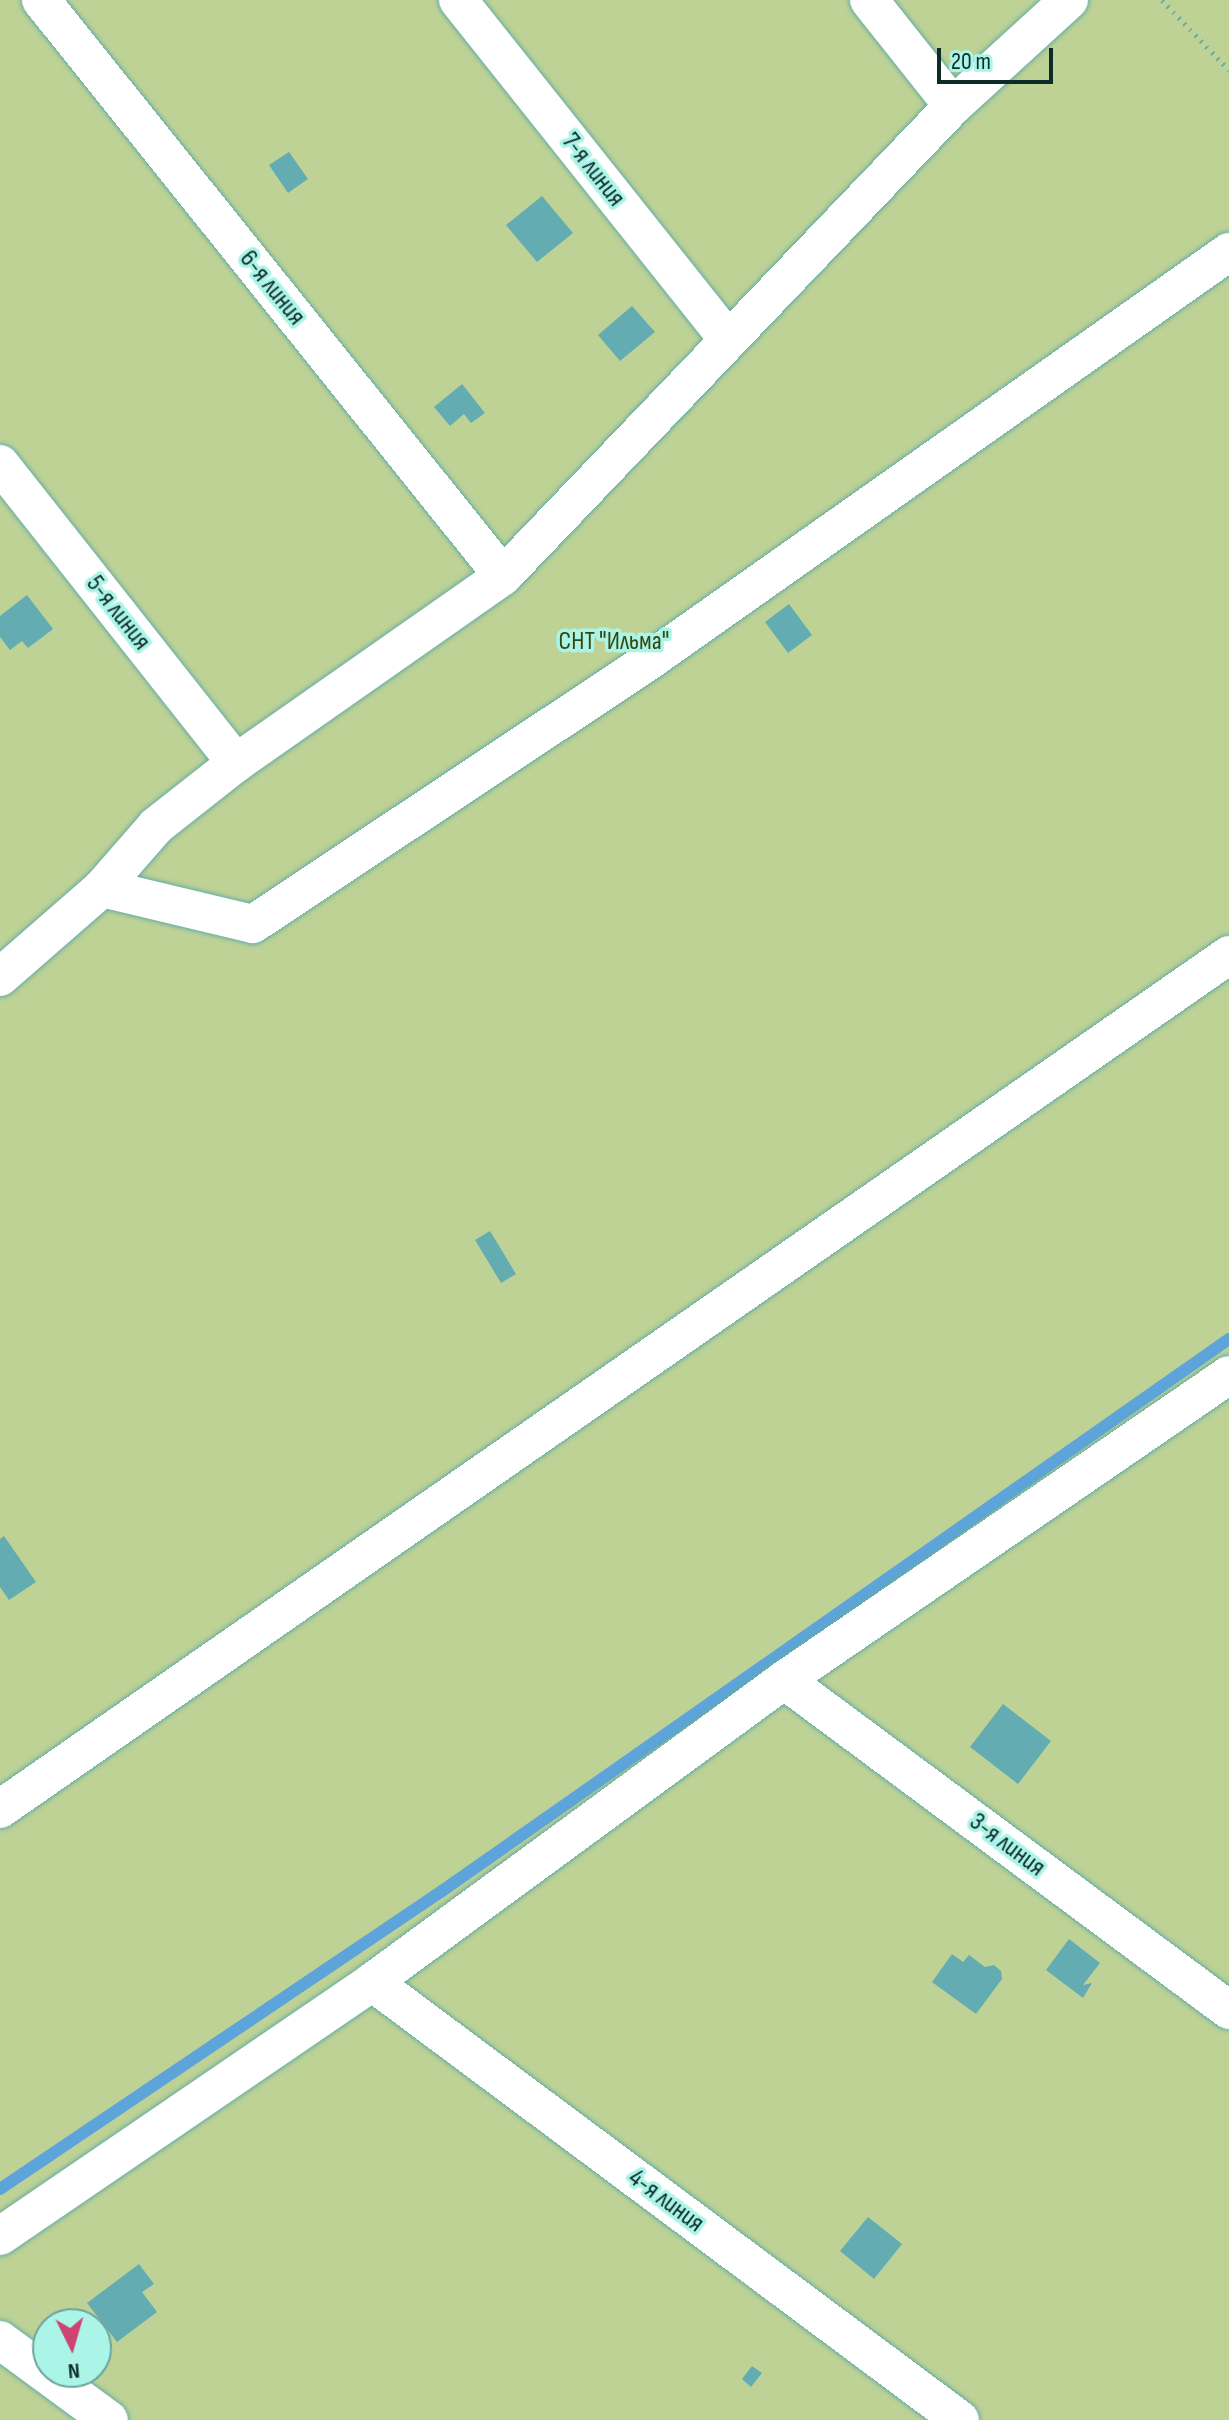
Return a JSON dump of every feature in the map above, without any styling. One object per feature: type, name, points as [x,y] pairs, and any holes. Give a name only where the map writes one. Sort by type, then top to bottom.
[{"type":"street","name":"6-я линия","points":[[41,0],[503,576]]},
{"type":"street","name":"7-я линия","points":[[458,0],[728,340]]},
{"type":"street","points":[[869,0],[953,106]]},
{"type":"street","points":[[1,975],[102,888],[156,826],[236,763],[503,576],[953,106],[1069,0]]},
{"type":"street","points":[[102,888],[253,924],[653,658],[1229,252]]},
{"type":"street","name":"5-я линия","points":[[0,464],[236,763]]},
{"type":"street","points":[[0,1809],[1229,955]]},
{"type":"street","points":[[0,2236],[372,1982],[784,1680],[1228,1377]]},
{"type":"street","name":"3-я линия","points":[[784,1680],[1229,2010]]},
{"type":"street","name":"4-я линия","points":[[372,1982],[960,2420]]},
{"type":"street","points":[[0,2340],[109,2420]]},
{"type":"path","points":[[1162,0],[1229,70]]},
{"type":"green space","name":"СНТ \"Ильма\"","points":[[0,0],[1229,0],[1229,2420],[0,2420]]},
{"type":"building","points":[[289,152],[308,179],[288,193],[269,165]]},
{"type":"building","points":[[542,196],[573,233],[537,262],[506,225]]},
{"type":"building","points":[[632,306],[655,332],[620,361],[598,335]]},
{"type":"building","points":[[462,384],[485,413],[471,423],[464,414],[450,426],[434,407]]},
{"type":"building","points":[[27,595],[53,629],[28,648],[22,641],[10,650],[0,637],[0,616]]},
{"type":"building","points":[[789,604],[812,635],[788,653],[765,622]]},
{"type":"building","points":[[490,1231],[516,1274],[501,1283],[475,1240]]},
{"type":"building","points":[[4,1536],[36,1582],[9,1600],[0,1587],[0,1539]]},
{"type":"building","points":[[1003,1704],[1051,1741],[1018,1784],[970,1747]]},
{"type":"building","points":[[1069,1939],[1100,1963],[1083,1985],[1092,1983],[1083,1998],[1046,1970]]},
{"type":"building","points":[[952,1954],[963,1962],[969,1955],[985,1967],[994,1965],[1001,1971],[1002,1979],[976,2014],[932,1982]]},
{"type":"building","points":[[868,2217],[902,2244],[874,2279],[840,2251]]},
{"type":"building","points":[[139,2264],[154,2284],[142,2292],[157,2312],[117,2342],[112,2336],[112,2308],[91,2308],[87,2303]]},
{"type":"building","points":[[752,2366],[762,2373],[751,2387],[742,2379]]},
{"type":"waterway","points":[[0,2189],[442,1891],[1229,1339]]}]
